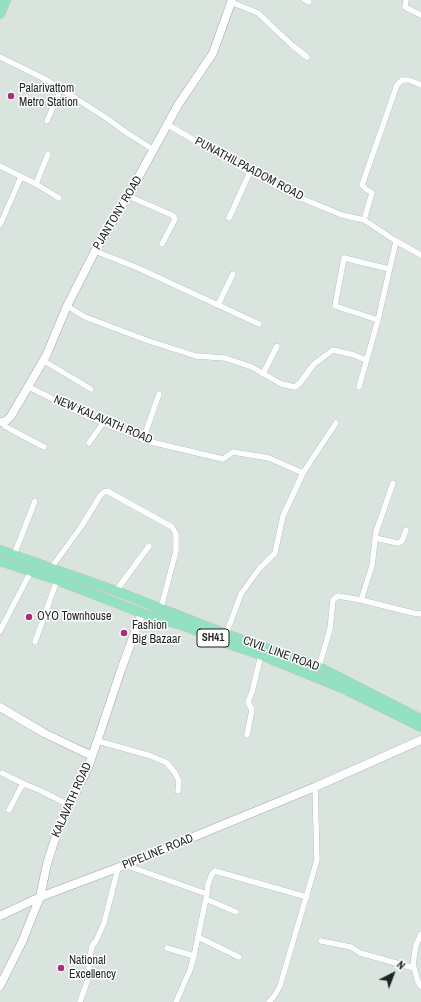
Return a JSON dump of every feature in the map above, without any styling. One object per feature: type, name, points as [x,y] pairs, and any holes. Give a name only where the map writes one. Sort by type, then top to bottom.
[{"type":"main road","points":[[0,14],[6,0]]},
{"type":"main road","name":"CIVIL LINE ROAD","points":[[0,550],[319,667],[421,719]]},
{"type":"main road","name":"CIVIL LINE ROAD","points":[[0,561],[57,580],[142,613],[186,626],[223,642],[261,655],[342,688],[421,727]]},
{"type":"main road","points":[[81,589],[84,580]]},
{"type":"street","points":[[406,0],[405,7],[421,15]]},
{"type":"street","points":[[231,1],[258,13],[279,34],[307,57]]},
{"type":"street","name":"PJANTONY ROAD","points":[[1,422],[6,421],[12,416],[44,361],[67,306],[95,251],[128,196],[178,105],[213,53],[231,1]]},
{"type":"street","points":[[0,57],[47,80],[154,150]]},
{"type":"street","points":[[364,220],[372,193],[362,185],[397,85],[402,80],[410,80],[421,85]]},
{"type":"street","points":[[47,121],[61,89]]},
{"type":"street","name":"PUNATHILPAADOM ROAD","points":[[168,125],[291,194],[342,215],[364,220],[396,241],[421,254]]},
{"type":"street","points":[[36,184],[48,154]]},
{"type":"street","points":[[0,166],[36,184],[59,198]]},
{"type":"street","points":[[229,218],[250,172]]},
{"type":"street","points":[[0,225],[21,177]]},
{"type":"street","points":[[128,196],[174,217],[175,220],[162,244]]},
{"type":"street","points":[[360,387],[386,289],[396,241]]},
{"type":"street","points":[[95,251],[138,268],[259,324]]},
{"type":"street","points":[[378,320],[335,306],[344,258],[389,269]]},
{"type":"street","points":[[218,305],[234,274]]},
{"type":"street","points":[[67,306],[85,317],[146,340],[196,356],[225,358],[252,367],[281,384],[295,387],[300,383],[314,364],[333,350],[354,355],[366,360]]},
{"type":"street","points":[[263,374],[277,346]]},
{"type":"street","points":[[44,361],[91,389]]},
{"type":"street","name":"NEW KALAVATH ROAD","points":[[29,387],[89,417],[143,440],[222,459],[233,452],[269,458],[303,473]]},
{"type":"street","points":[[143,440],[159,394]]},
{"type":"street","points":[[1,422],[10,429],[44,447]]},
{"type":"street","points":[[89,443],[103,423]]},
{"type":"street","points":[[226,634],[241,594],[259,569],[275,553],[283,516],[303,473],[336,423]]},
{"type":"street","points":[[361,600],[372,566],[376,532],[393,483]]},
{"type":"street","points":[[52,568],[100,496],[107,491],[172,527],[176,534],[176,552],[161,608]]},
{"type":"street","points":[[14,555],[35,501]]},
{"type":"street","points":[[375,538],[398,543],[402,541],[406,530]]},
{"type":"street","points":[[116,592],[149,546]]},
{"type":"street","points":[[0,631],[31,571]]},
{"type":"street","points":[[35,642],[57,580]]},
{"type":"street","points":[[319,667],[330,629],[333,600],[338,596],[421,614]]},
{"type":"street","name":"KALAVATH ROAD","points":[[0,986],[22,942],[40,897],[47,864],[60,823],[88,768],[142,613]]},
{"type":"street","points":[[247,735],[252,710],[248,702],[261,655]]},
{"type":"street","points":[[0,706],[44,733],[92,756]]},
{"type":"street","name":"PIPELINE ROAD","points":[[2,912],[122,867],[315,787],[421,740]]},
{"type":"street","points":[[98,741],[151,756],[167,763],[179,781],[178,791]]},
{"type":"street","points":[[2,772],[69,805]]},
{"type":"street","points":[[9,810],[24,784]]},
{"type":"street","points":[[269,1002],[280,986],[317,860],[315,787]]},
{"type":"street","points":[[80,1002],[89,976],[89,962],[92,946],[96,941],[104,923],[122,867],[206,896],[236,912]]},
{"type":"street","points":[[176,1002],[190,970],[208,884],[214,872],[307,897]]},
{"type":"street","points":[[421,934],[416,945],[413,964],[418,982],[421,986]]},
{"type":"street","points":[[198,936],[240,956]]},
{"type":"street","points":[[321,941],[351,947],[360,953],[414,968]]},
{"type":"street","points":[[167,948],[194,956]]},
{"type":"place","name":"Palarivattom Metro Station","points":[[11,96]]},
{"type":"place","name":"OYO Townhouse","points":[[29,617]]},
{"type":"place","name":"Fashion Big Bazaar","points":[[124,633]]},
{"type":"place","name":"National Excellency","points":[[61,968]]}]
